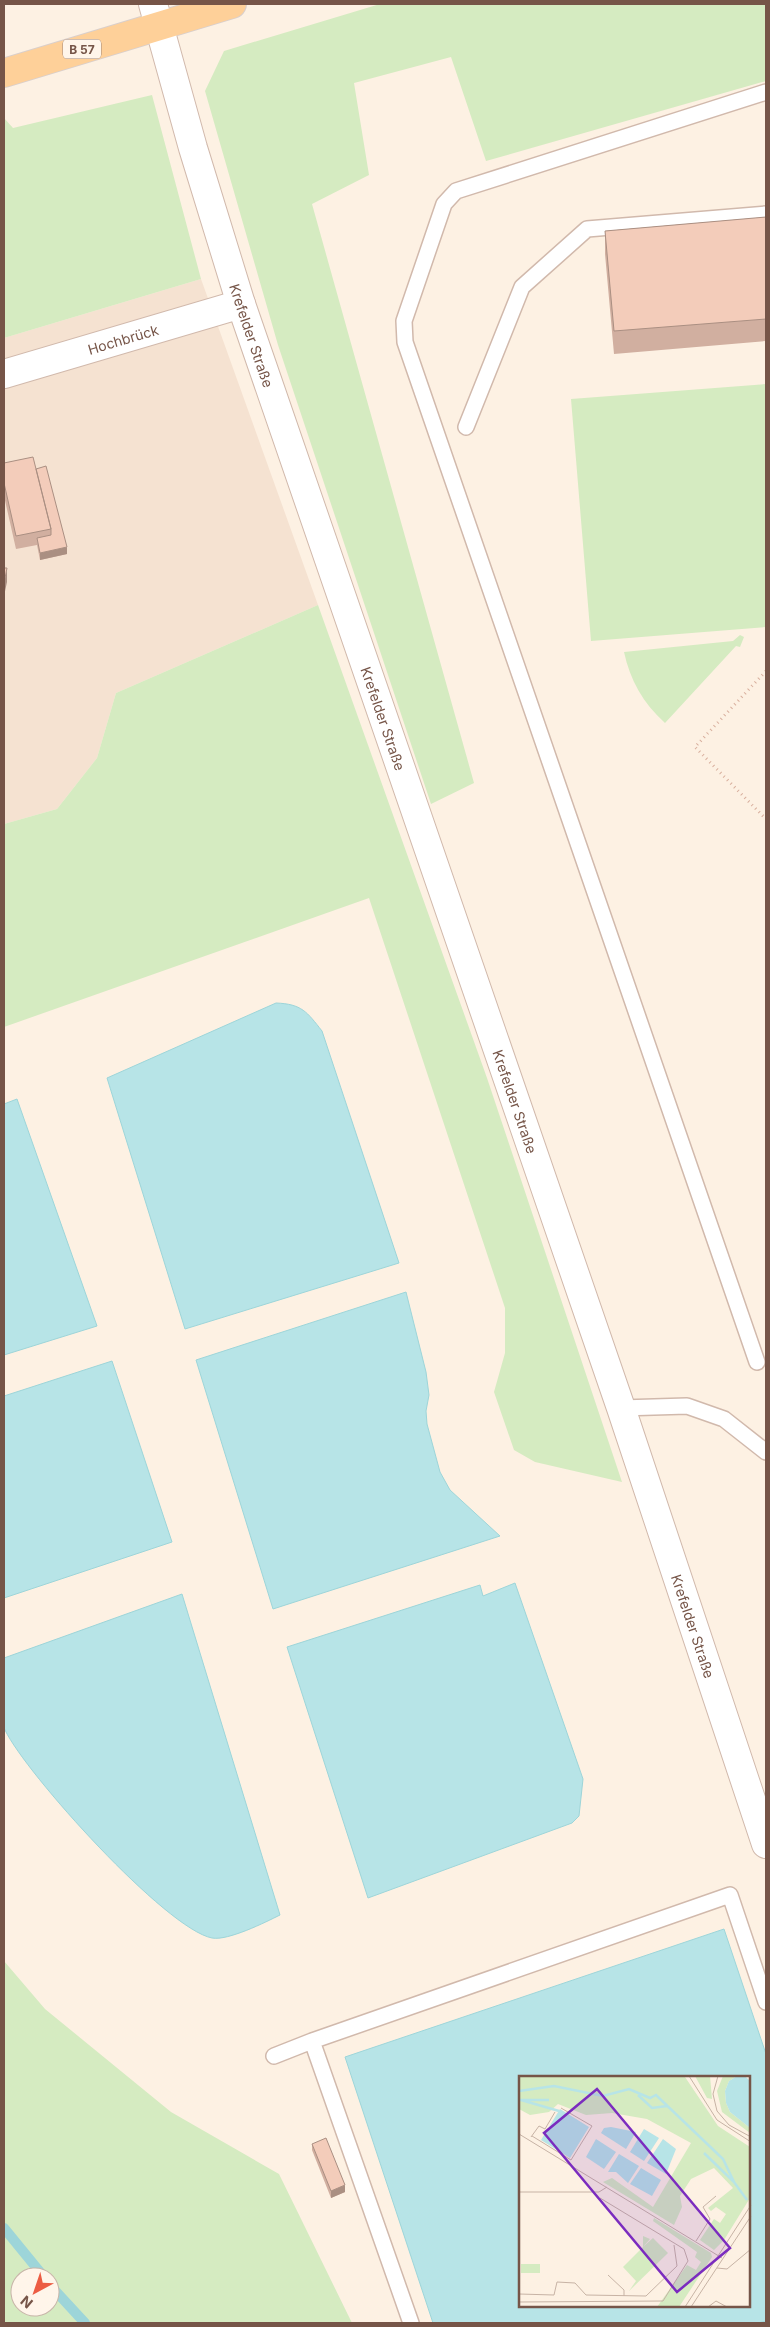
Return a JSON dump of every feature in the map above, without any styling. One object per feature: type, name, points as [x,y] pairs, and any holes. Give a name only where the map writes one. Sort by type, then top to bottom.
[{"type":"main road","name":"B 57","points":[[4,73],[157,15],[232,4]]},
{"type":"street","name":"Krefelder Straße","points":[[157,15],[193,148],[241,304],[621,1408],[766,1844]]},
{"type":"street","name":"Hochbrück","points":[[4,374],[241,304]]},
{"type":"lane","points":[[757,1362],[412,361],[406,342],[404,321],[444,204],[456,192],[766,92]]},
{"type":"lane","points":[[466,427],[522,287],[588,228],[766,214]]},
{"type":"lane","points":[[621,1408],[687,1406],[724,1419],[766,1452]]},
{"type":"lane","points":[[274,2056],[730,1895],[766,2002]]},
{"type":"lane","points":[[312,2041],[411,2323]]},
{"type":"path","points":[[766,671],[694,746],[766,817]]},
{"type":"shaded area","points":[[201,279],[318,605],[116,693],[97,758],[57,809],[4,824],[4,338]]},
{"type":"green space","points":[[380,4],[766,4],[766,81],[486,161],[451,57],[354,83],[369,175],[312,204],[474,783],[431,804],[278,345],[205,91],[224,51]]},
{"type":"green space","points":[[152,95],[201,279],[4,338],[4,118],[13,128]]},
{"type":"green space","points":[[766,384],[766,627],[591,641],[571,399]]},
{"type":"green space","points":[[318,605],[487,1078],[622,1482],[535,1462],[514,1450],[494,1392],[505,1353],[505,1308],[369,898],[4,1027],[4,824],[57,809],[97,758],[116,693]]},
{"type":"green space","points":[[740,635],[744,637],[740,647],[736,646],[665,723],[638,690],[624,652],[733,641]]},
{"type":"green space","points":[[4,1961],[45,2009],[171,2112],[279,2174],[352,2323],[4,2323]]},
{"type":"water","points":[[276,1003],[292,1005],[303,1010],[322,1031],[399,1263],[185,1329],[107,1078]]},
{"type":"water","points":[[17,1099],[97,1326],[4,1355],[4,1104]]},
{"type":"water","points":[[406,1292],[426,1372],[429,1395],[426,1411],[427,1424],[440,1472],[450,1490],[500,1536],[273,1609],[196,1360]]},
{"type":"water","points":[[112,1361],[172,1542],[4,1598],[4,1396]]},
{"type":"water","points":[[515,1583],[583,1779],[579,1816],[572,1823],[368,1898],[287,1647],[480,1585],[483,1596]]},
{"type":"water","points":[[182,1594],[280,1915],[247,1930],[219,1938],[212,1938],[191,1928],[163,1908],[99,1847],[40,1780],[18,1751],[5,1730],[2,1707],[4,1658]]},
{"type":"water","points":[[724,1929],[766,2054],[766,2321],[758,2323],[433,2323],[345,2057]]},
{"type":"building","points":[[766,217],[766,319],[614,331],[605,231]]},
{"type":"building","points":[[33,457],[51,529],[16,536],[4,483],[4,463]]},
{"type":"building","points":[[46,466],[67,547],[40,553],[37,538],[51,535],[51,529],[36,469]]},
{"type":"building","points":[[4,568],[7,568],[4,583]]},
{"type":"building","points":[[326,2138],[345,2185],[331,2191],[312,2144]]},
{"type":"waterway","points":[[4,2228],[36,2267]]},
{"type":"waterway","points":[[60,2296],[85,2323]]}]
